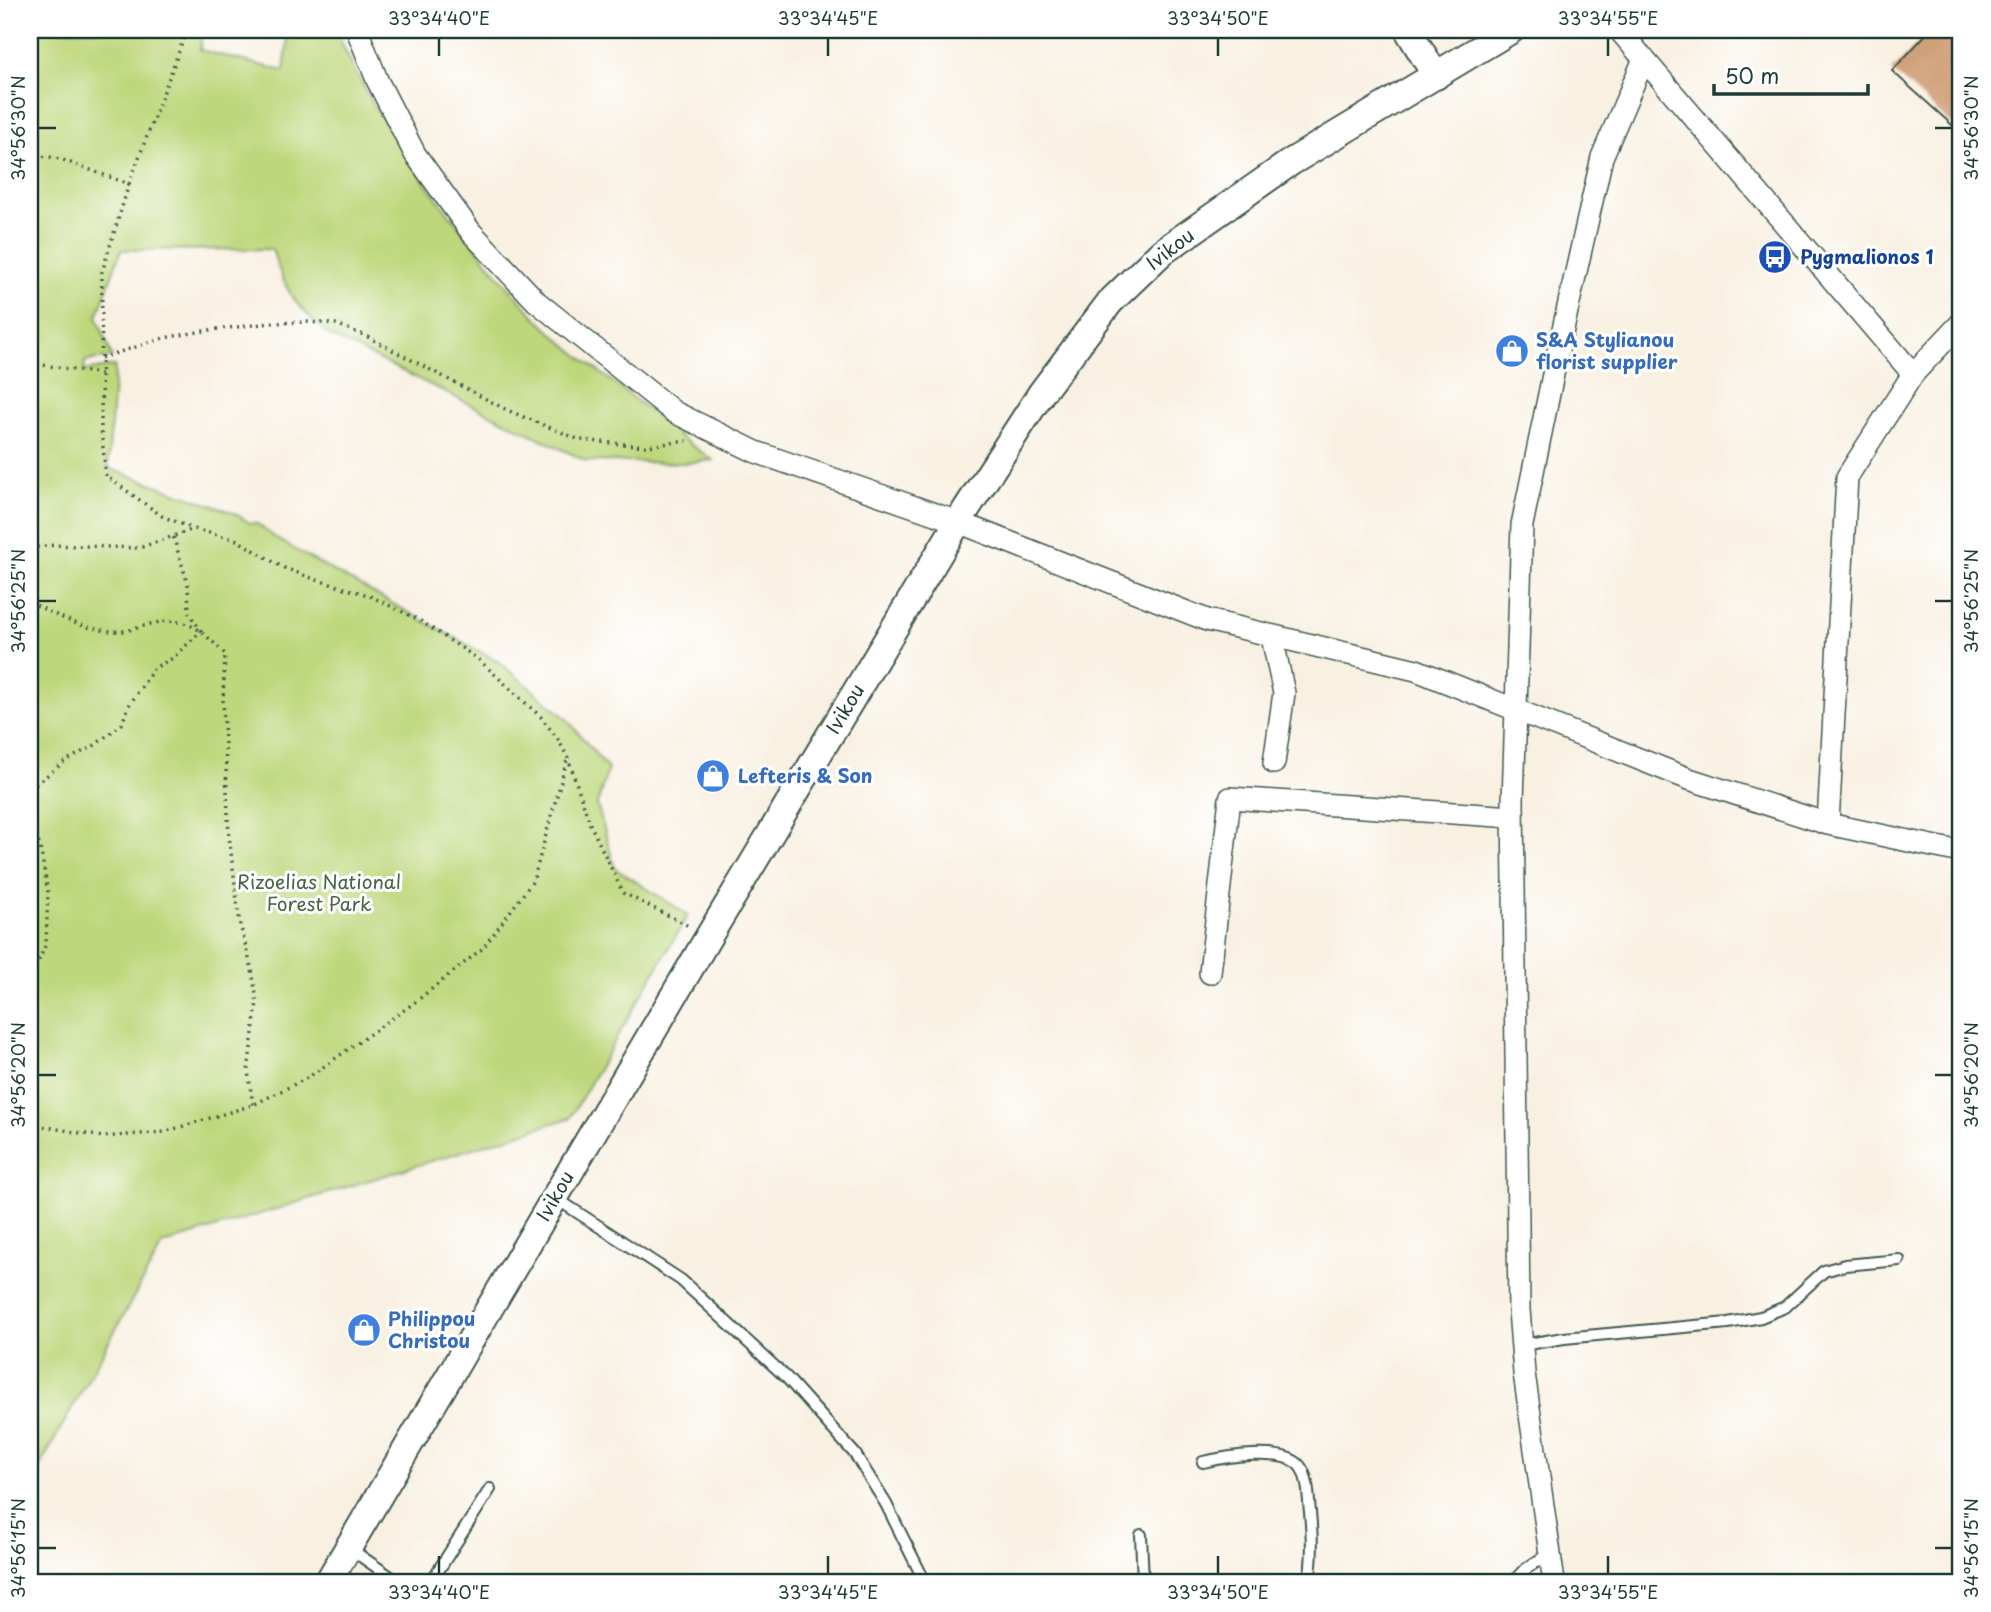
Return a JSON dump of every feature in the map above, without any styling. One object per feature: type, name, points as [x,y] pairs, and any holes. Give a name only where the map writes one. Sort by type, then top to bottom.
[{"type":"street","points":[[357,30],[378,82],[415,154],[471,232],[537,302],[674,412],[756,452],[958,522],[1207,620],[1416,670],[1689,779],[1828,824],[1961,852]]},
{"type":"street","points":[[1408,30],[1436,76]]},
{"type":"street","name":"Ivikou","points":[[328,1582],[709,936],[958,522],[1057,372],[1110,302],[1162,252],[1291,162],[1511,30]]},
{"type":"street","points":[[1619,30],[1913,374]]},
{"type":"street","points":[[1554,1582],[1519,1310],[1513,817],[1522,525],[1602,157],[1644,59]]},
{"type":"street","points":[[1828,824],[1847,477],[1913,374],[1961,323]]},
{"type":"street","points":[[1272,637],[1284,693],[1273,763]]},
{"type":"street","points":[[1210,973],[1230,798],[1513,817]]},
{"type":"lane","points":[[554,1197],[681,1280],[788,1378],[855,1454],[886,1504],[925,1582]]},
{"type":"lane","points":[[1522,1345],[1564,1338],[1728,1323],[1761,1317],[1785,1307],[1824,1271],[1845,1265],[1899,1261]]},
{"type":"lane","points":[[1203,1462],[1227,1457],[1277,1455],[1290,1458],[1300,1465],[1306,1478],[1312,1527],[1308,1582]]},
{"type":"lane","points":[[431,1582],[490,1489]]},
{"type":"lane","points":[[1141,1535],[1143,1582]]},
{"type":"lane","points":[[349,1548],[398,1582]]},
{"type":"lane","points":[[1514,1582],[1528,1568],[1550,1553]]},
{"type":"path","points":[[187,30],[129,184],[102,272],[101,428],[106,476],[162,516],[194,529],[237,540],[282,567],[368,595],[419,620],[478,659],[542,718],[559,741],[568,758],[590,824],[623,893],[709,936]]},
{"type":"path","points":[[30,162],[45,156],[60,159],[129,184]]},
{"type":"path","points":[[101,358],[164,338],[209,330],[306,321],[336,324],[366,336],[507,410],[580,440],[646,446],[686,442],[712,431]]},
{"type":"path","points":[[30,363],[101,374]]},
{"type":"path","points":[[30,548],[54,545],[139,548],[194,529]]},
{"type":"path","points":[[173,536],[188,584],[189,613],[201,631],[225,654],[223,700],[229,836],[240,924],[257,1002],[248,1071],[253,1105]]},
{"type":"path","points":[[30,603],[66,621],[95,628],[124,631],[156,622],[179,620],[201,631]]},
{"type":"path","points":[[30,789],[64,762],[95,745],[122,724],[128,707],[154,668],[173,658],[201,631]]},
{"type":"path","points":[[30,1124],[103,1137],[164,1132],[253,1105],[309,1077],[414,1003],[483,948],[533,881],[568,758]]},
{"type":"path","points":[[30,824],[40,846],[48,892],[46,943],[30,980]]},
{"type":"green space","name":"Rizoelias National Forest Park","points":[[30,30],[202,30],[200,50],[284,71],[289,30],[336,30],[364,87],[397,142],[453,219],[514,293],[559,339],[680,434],[677,435],[713,460],[686,463],[586,461],[330,336],[293,298],[282,278],[272,249],[121,250],[97,317],[112,357],[85,361],[84,371],[115,366],[108,468],[256,523],[277,539],[320,564],[499,662],[566,718],[608,769],[597,804],[615,868],[688,915],[570,1118],[163,1244],[30,1484]]},
{"type":"building","points":[[1930,30],[1961,30],[1961,133],[1892,71]]},
{"type":"place","name":"Pygmalionos 1","points":[[1775,257]]},
{"type":"place","name":"S&A Stylianou florist supplier","points":[[1512,351]]},
{"type":"place","name":"Lefteris & Son","points":[[713,776]]},
{"type":"place","name":"Philippou Christou","points":[[364,1330]]}]
